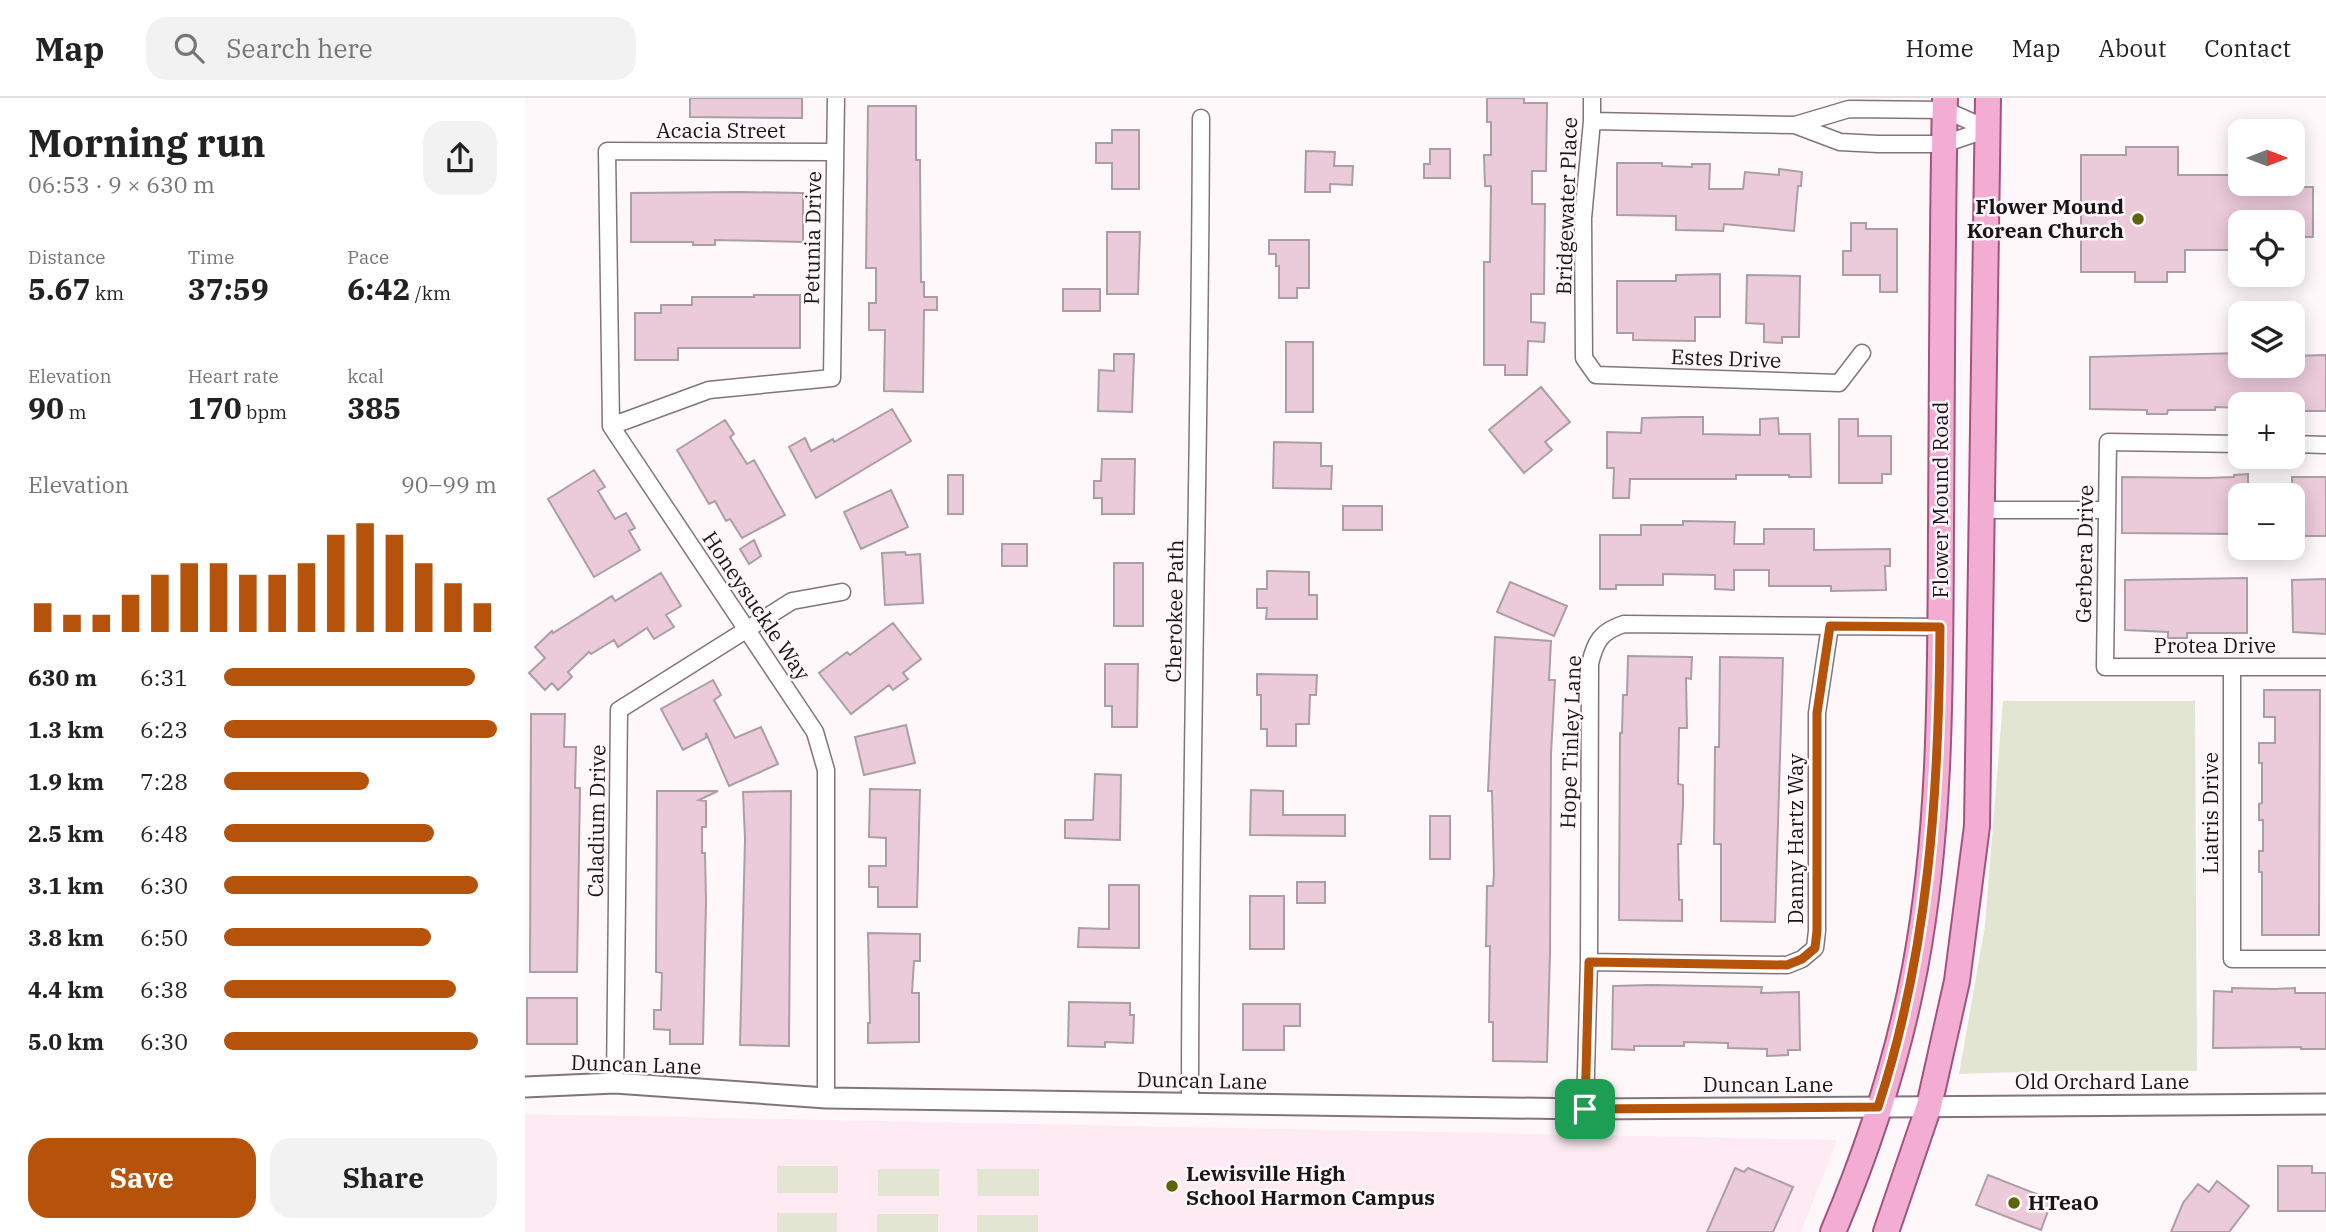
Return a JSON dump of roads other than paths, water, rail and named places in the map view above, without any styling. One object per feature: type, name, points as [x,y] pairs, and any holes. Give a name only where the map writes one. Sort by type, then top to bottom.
[{"type":"main road","name":"Flower Mound Road","points":[[1887,1232],[1931,1098],[1957,981],[1977,826],[1989,98]]},
{"type":"main road","name":"Flower Mound Road","points":[[1833,1232],[1868,1142],[1891,1069],[1912,979],[1929,873],[1939,730],[1945,104]]},
{"type":"street","name":"Petunia Drive","points":[[611,426],[709,390],[832,378],[836,98]]},
{"type":"street","name":"Bridgewater Place","points":[[1584,358],[1583,218],[1592,98]]},
{"type":"street","points":[[1592,121],[1795,125],[1849,109],[1945,104],[1988,129]]},
{"type":"street","name":"Cherokee Path","points":[[1190,1103],[1190,865],[1195,722],[1201,118]]},
{"type":"street","points":[[1795,125],[1840,142],[1944,144],[1988,129]]},
{"type":"street","name":"Acacia Street","points":[[611,426],[607,151],[835,152]]},
{"type":"street","name":"Estes Drive","points":[[1584,358],[1596,376],[1839,383],[1862,353]]},
{"type":"street","name":"Honeysuckle Way","points":[[611,426],[815,732],[827,770],[826,1098]]},
{"type":"street","name":"Gerbera Drive","points":[[2105,667],[2108,442],[2228,444]]},
{"type":"street","points":[[2305,444],[2326,445]]},
{"type":"street","points":[[1982,510],[2107,510]]},
{"type":"street","points":[[745,629],[792,601],[842,592]]},
{"type":"street","name":"Hope Tinley Lane","points":[[1585,1109],[1589,962],[1590,664],[1595,644],[1612,628],[1624,624],[1940,627]]},
{"type":"street","name":"Danny Hartz Way","points":[[1589,962],[1787,965],[1802,959],[1815,948],[1817,713],[1830,626]]},
{"type":"street","name":"Caladium Drive","points":[[615,1083],[619,710],[745,629]]},
{"type":"street","name":"Protea Drive","points":[[2105,667],[2326,667]]},
{"type":"street","name":"Liatris Drive","points":[[2232,667],[2232,958],[2326,959]]},
{"type":"street","name":"Duncan Lane","points":[[525,1087],[615,1083],[826,1098],[1585,1109],[1878,1107]]},
{"type":"street","name":"Old Orchard Lane","points":[[1878,1107],[1931,1098],[2326,1104]]},
{"type":"place","name":"Flower Mound Korean Church","points":[[2138,219]]},
{"type":"place","name":"Lewisville High School Harmon Campus","points":[[1172,1186]]},
{"type":"place","name":"HTeaO","points":[[2014,1203]]}]
